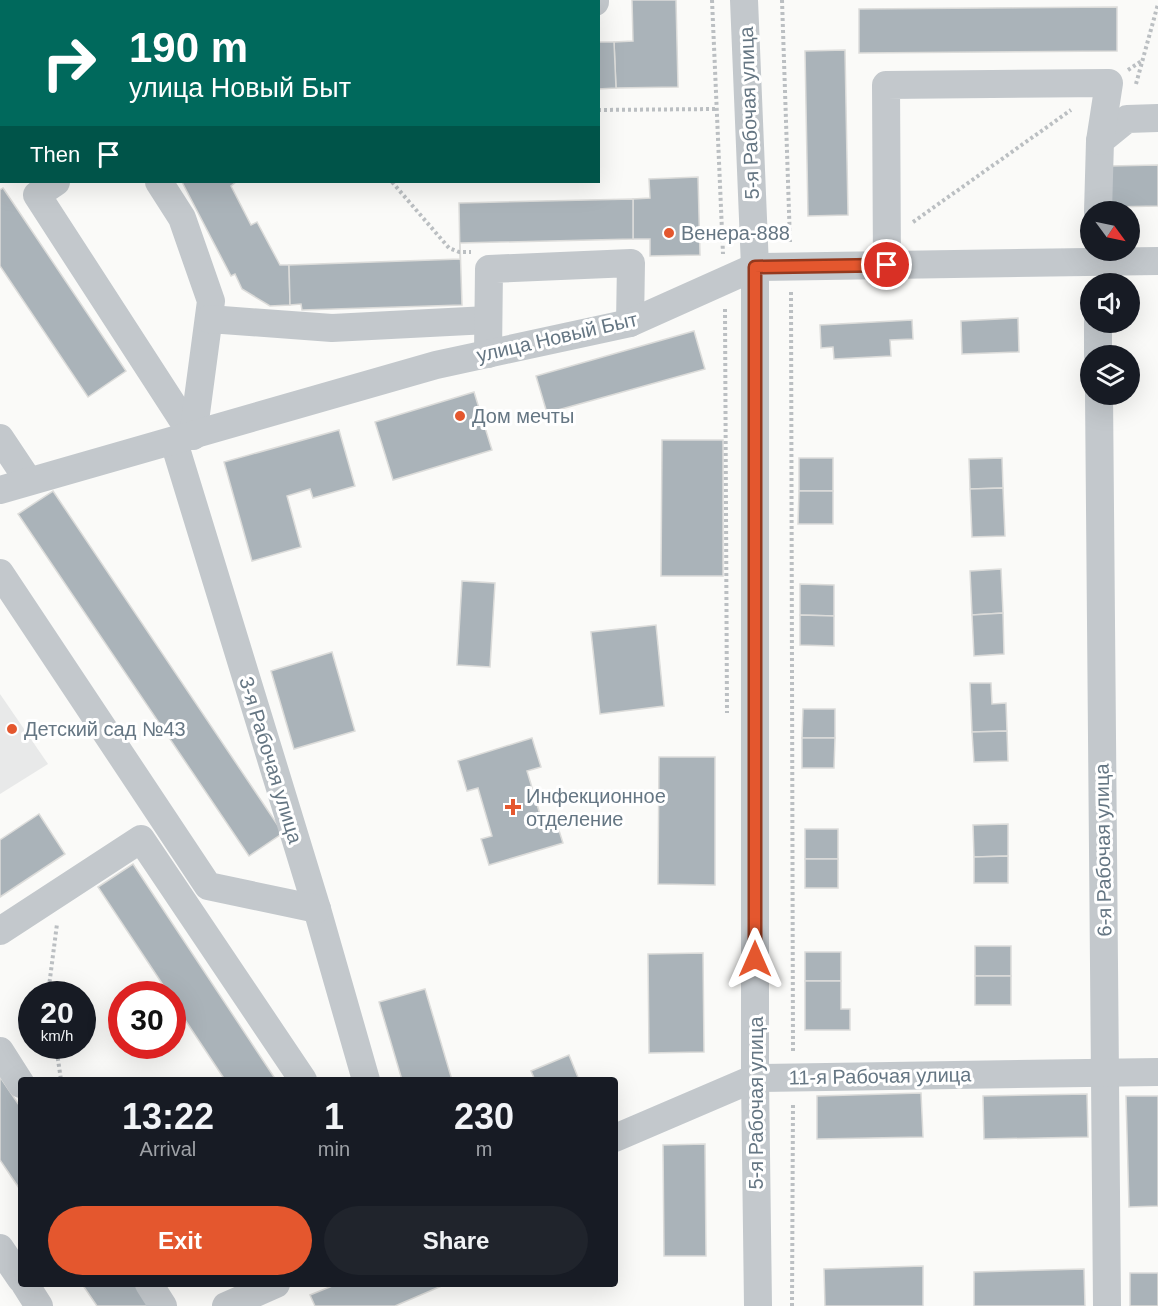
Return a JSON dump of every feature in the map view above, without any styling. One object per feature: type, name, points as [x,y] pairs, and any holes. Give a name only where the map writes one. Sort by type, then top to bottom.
[{"type":"street","name":"5-я Рабочая улица","points":[[744,0],[755,267],[755,1078],[758,1306]]},
{"type":"street","points":[[888,252],[886,85],[1109,83],[1100,141],[1098,201]]},
{"type":"street","points":[[1100,141],[1127,119],[1158,118]]},
{"type":"street","points":[[160,183],[186,229],[211,301],[183,439]]},
{"type":"street","points":[[41,186],[183,439]]},
{"type":"street","name":"улица Новый Быт","points":[[0,490],[28,480],[183,439],[435,365],[630,323],[755,267],[791,267],[888,252],[1098,265],[1158,261]]},
{"type":"street","points":[[488,354],[489,269],[631,263],[630,323]]},
{"type":"street","points":[[208,319],[332,328],[488,320]]},
{"type":"street","name":"6-я Рабочая улица","points":[[1099,405],[1107,1306]]},
{"type":"street","points":[[0,438],[28,480]]},
{"type":"street","name":"3-я Рабочая улица","points":[[183,439],[365,1077]]},
{"type":"street","points":[[0,573],[208,886],[317,909]]},
{"type":"street","points":[[0,931],[141,839],[301,1077]]},
{"type":"street","points":[[155,858],[179,841]]},
{"type":"street","points":[[0,1051],[18,1079]]},
{"type":"street","name":"11-я Рабочая улица","points":[[618,1137],[755,1078],[1158,1072]]},
{"type":"street","points":[[0,1248],[18,1275]]},
{"type":"street","points":[[26,1287],[39,1306]]},
{"type":"street","points":[[151,1287],[163,1306]]},
{"type":"street","points":[[225,1306],[269,1287]]},
{"type":"path","points":[[712,0],[725,281],[727,719]]},
{"type":"path","points":[[782,0],[791,267],[794,1077],[792,1306]]},
{"type":"path","points":[[1127,119],[1158,4]]},
{"type":"path","points":[[888,252],[1109,83],[1143,60]]},
{"type":"path","points":[[600,110],[717,109]]},
{"type":"path","points":[[393,183],[449,248]]},
{"type":"path","points":[[50,981],[62,890]]},
{"type":"path","points":[[58,1059],[61,1077]]},
{"type":"shaded area","name":"Детский сад №43","points":[[0,694],[48,764],[0,794]]},
{"type":"building","points":[[632,0],[676,0],[678,87],[616,88],[614,42],[633,41]]},
{"type":"building","points":[[1117,7],[1117,51],[859,53],[859,9]]},
{"type":"building","points":[[600,42],[614,42],[616,88],[600,89]]},
{"type":"building","points":[[845,50],[848,215],[808,216],[805,51]]},
{"type":"building","points":[[1158,165],[1158,206],[1140,206],[1140,201],[1111,201],[1110,166]]},
{"type":"building","points":[[698,177],[700,255],[650,256],[650,239],[633,239],[633,199],[650,198],[649,179]]},
{"type":"building","points":[[183,183],[235,183],[231,186],[251,225],[257,222],[280,265],[289,265],[290,305],[270,306],[242,289],[235,274],[231,276]]},
{"type":"building","points":[[3,188],[126,371],[88,397],[0,266],[0,190]]},
{"type":"building","points":[[633,199],[633,239],[460,243],[462,305],[302,310],[301,304],[290,305],[289,265],[460,259],[459,203]]},
{"type":"building","points":[[1018,318],[1019,352],[962,354],[961,321]]},
{"type":"building","points":[[912,320],[913,339],[890,340],[891,356],[834,359],[833,347],[821,348],[820,325]]},
{"type":"building","points":[[694,331],[705,369],[547,413],[536,376]]},
{"type":"building","points":[[474,392],[492,450],[393,480],[375,422]]},
{"type":"building","points":[[339,430],[355,486],[313,498],[310,489],[287,496],[301,547],[252,561],[224,462]]},
{"type":"building","points":[[662,440],[723,440],[723,576],[661,576]]},
{"type":"building","points":[[799,458],[833,458],[833,491],[799,491]]},
{"type":"building","points":[[1002,458],[1003,488],[970,489],[969,459]]},
{"type":"building","points":[[1003,488],[1005,536],[972,537],[970,489]]},
{"type":"building","points":[[53,491],[283,833],[249,856],[18,514]]},
{"type":"building","points":[[799,491],[833,491],[833,524],[798,524]]},
{"type":"building","points":[[1001,569],[1003,613],[972,615],[970,571]]},
{"type":"building","points":[[462,581],[495,583],[490,667],[457,665]]},
{"type":"building","points":[[800,584],[834,585],[834,616],[800,615]]},
{"type":"building","points":[[1003,613],[1004,654],[974,656],[972,615]]},
{"type":"building","points":[[800,615],[834,616],[834,646],[800,645]]},
{"type":"building","points":[[656,625],[664,706],[600,714],[591,632]]},
{"type":"building","points":[[332,652],[355,731],[294,749],[271,671]]},
{"type":"building","points":[[970,683],[991,683],[992,704],[1006,703],[1007,731],[972,732]]},
{"type":"building","points":[[803,709],[835,709],[835,738],[802,738]]},
{"type":"building","points":[[1007,731],[1008,761],[974,762],[972,732]]},
{"type":"building","points":[[532,738],[541,767],[527,771],[542,821],[555,818],[563,843],[489,865],[481,839],[492,836],[478,788],[467,791],[458,761]]},
{"type":"building","points":[[802,738],[835,738],[834,768],[802,768]]},
{"type":"building","points":[[659,757],[715,757],[715,885],[658,884]]},
{"type":"building","points":[[39,814],[65,854],[0,897],[0,840]]},
{"type":"building","points":[[1008,824],[1008,856],[974,857],[973,825]]},
{"type":"building","points":[[805,829],[838,829],[838,859],[805,859]]},
{"type":"building","points":[[1008,856],[1008,883],[974,883],[974,857]]},
{"type":"building","points":[[805,859],[838,859],[838,888],[805,888]]},
{"type":"building","points":[[133,864],[274,1077],[223,1077],[186,1021],[186,981],[160,981],[98,887]]},
{"type":"building","points":[[975,946],[1011,946],[1011,976],[975,976]]},
{"type":"building","points":[[805,952],[841,952],[841,981],[805,981]]},
{"type":"building","points":[[703,953],[704,1052],[649,1053],[648,954]]},
{"type":"building","points":[[975,976],[1011,976],[1011,1005],[975,1005]]},
{"type":"building","points":[[805,981],[841,981],[841,1009],[850,1009],[850,1030],[805,1030]]},
{"type":"building","points":[[425,989],[451,1077],[401,1077],[379,1002]]},
{"type":"building","points":[[569,1055],[578,1077],[534,1077],[531,1071]]},
{"type":"building","points":[[0,1077],[18,1104],[18,1187],[0,1160]]},
{"type":"building","points":[[921,1093],[923,1137],[817,1139],[817,1096]]},
{"type":"building","points":[[1087,1094],[1088,1137],[984,1139],[983,1096]]},
{"type":"building","points":[[1126,1096],[1158,1096],[1158,1206],[1129,1207]]},
{"type":"building","points":[[705,1144],[706,1256],[664,1256],[663,1145]]},
{"type":"building","points":[[923,1266],[923,1306],[825,1306],[824,1269]]},
{"type":"building","points":[[1084,1269],[1085,1306],[974,1306],[974,1272]]},
{"type":"building","points":[[1130,1273],[1158,1273],[1158,1306],[1130,1306]]},
{"type":"building","points":[[84,1287],[140,1287],[150,1306],[97,1306]]},
{"type":"building","points":[[330,1287],[439,1287],[395,1306],[315,1306],[310,1295]]},
{"type":"place","name":"Венера-888","points":[[669,233]]},
{"type":"place","name":"Дом мечты","points":[[460,416]]},
{"type":"place","name":"Детский сад №43","points":[[12,729]]},
{"type":"place","name":"Инфекционное отделение","points":[[513,807]]},
{"type":"route","points":[[755,959],[755,267],[887,265]]}]
